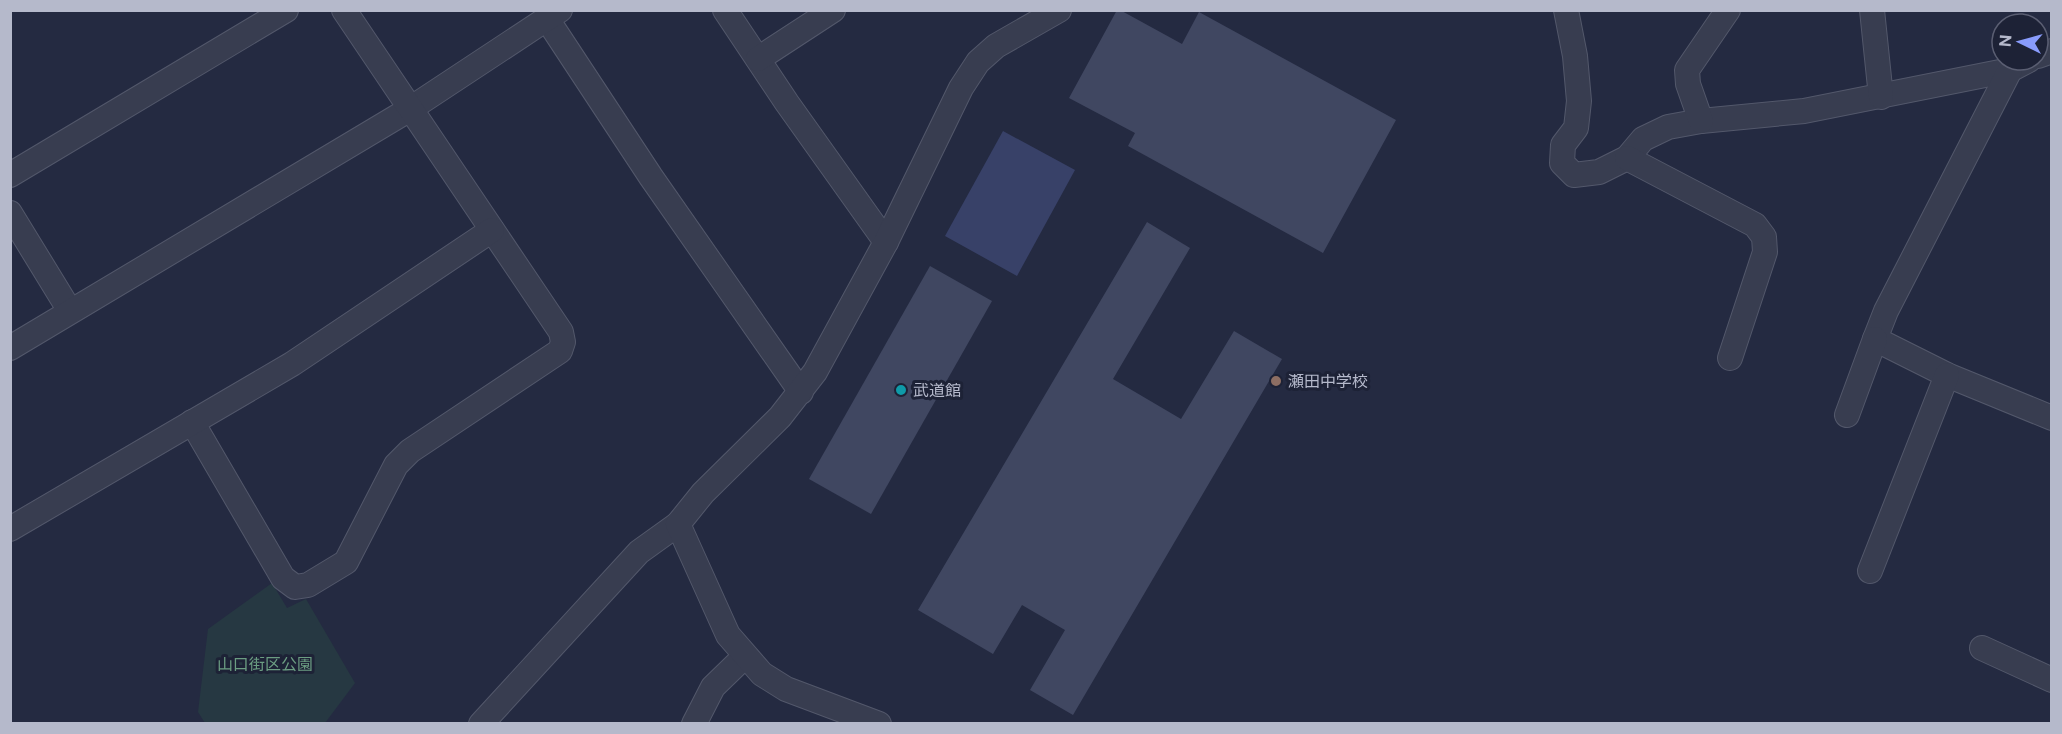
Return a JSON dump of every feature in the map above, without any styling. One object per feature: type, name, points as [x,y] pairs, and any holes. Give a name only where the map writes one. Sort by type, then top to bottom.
[{"type":"street","points":[[10,175],[286,10]]},
{"type":"street","points":[[192,422],[283,578],[295,586],[308,585],[346,562],[396,465],[410,451],[560,351],[563,342],[561,332],[344,10]]},
{"type":"street","points":[[725,10],[885,242]]},
{"type":"street","points":[[758,59],[833,10]]},
{"type":"street","points":[[481,723],[639,552],[678,524],[703,494],[780,417],[801,392],[815,372],[885,242],[961,88],[978,62],[996,46],[1059,10]]},
{"type":"street","points":[[1566,10],[1575,56],[1579,101],[1576,128],[1563,145],[1562,163],[1574,175],[1599,172],[1627,158],[1643,139],[1668,127],[1701,121],[1804,111],[1881,97],[1990,72]]},
{"type":"street","points":[[1701,121],[1688,84],[1687,70],[1728,10]]},
{"type":"street","points":[[1872,10],[1881,97]]},
{"type":"street","points":[[10,348],[410,109],[554,15],[651,177],[801,392]]},
{"type":"street","points":[[1846,415],[1886,311],[2015,72]]},
{"type":"street","points":[[1627,158],[1755,225],[1764,237],[1765,252],[1730,358]]},
{"type":"street","points":[[10,213],[70,311]]},
{"type":"street","points":[[10,529],[292,364],[492,230]]},
{"type":"street","points":[[1875,339],[1947,375],[2052,418]]},
{"type":"street","points":[[1870,571],[1947,375]]},
{"type":"street","points":[[678,524],[728,635],[762,674],[786,689],[879,723]]},
{"type":"street","points":[[1982,648],[2052,680]]},
{"type":"street","points":[[694,723],[713,687],[745,656]]},
{"type":"green space","name":"山口街区公園","points":[[272,583],[287,608],[306,599],[355,683],[325,723],[205,723],[198,712],[208,629]]},
{"type":"water","points":[[1003,131],[1075,170],[1017,276],[945,236]]},
{"type":"building","points":[[1117,10],[1182,44],[1199,12],[1396,120],[1323,253],[1128,146],[1135,133],[1069,98]]},
{"type":"building","points":[[1147,222],[1190,248],[1113,379],[1181,419],[1234,331],[1282,359],[1073,715],[1030,690],[1065,630],[1022,605],[993,654],[918,610]]},
{"type":"building","name":"武道館","points":[[930,266],[992,301],[871,514],[809,479]]},
{"type":"place","name":"瀬田中学校","points":[[1276,381]]},
{"type":"place","name":"武道館","points":[[901,390]]}]
